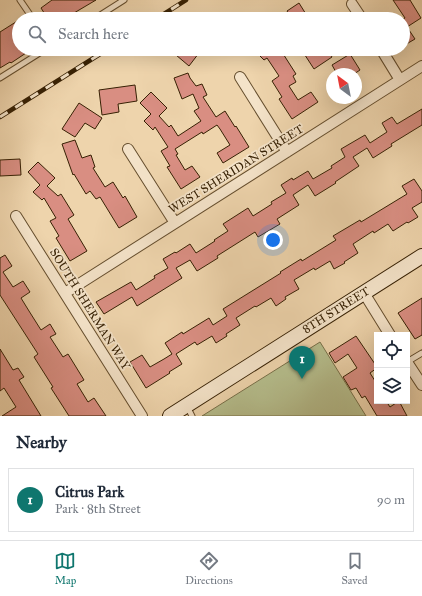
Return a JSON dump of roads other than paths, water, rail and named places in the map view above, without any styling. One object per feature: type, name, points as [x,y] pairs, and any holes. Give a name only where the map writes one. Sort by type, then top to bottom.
[{"type":"street","points":[[352,4],[357,12]]},
{"type":"street","points":[[385,56],[400,80]]},
{"type":"street","name":"WEST SHERIDAN STREET","points":[[65,293],[422,66]]},
{"type":"street","points":[[240,77],[287,152]]},
{"type":"street","points":[[128,149],[175,223]]},
{"type":"street","name":"SOUTH SHERMAN WAY","points":[[16,216],[142,416]]},
{"type":"street","name":"8TH STREET","points":[[170,416],[189,411],[364,293],[422,256]]},
{"type":"street","points":[[364,293],[388,332]]},
{"type":"street","points":[[410,367],[422,385]]},
{"type":"lane","points":[[20,0],[28,12]]},
{"type":"lane","points":[[104,12],[121,1]]},
{"type":"lane","points":[[0,78],[35,56]]},
{"type":"lane","points":[[410,360],[422,353]]},
{"type":"railway","points":[[167,12],[186,0]]},
{"type":"railway","points":[[0,117],[97,56]]},
{"type":"place","name":"Citrus Park","points":[[302,379]]}]
